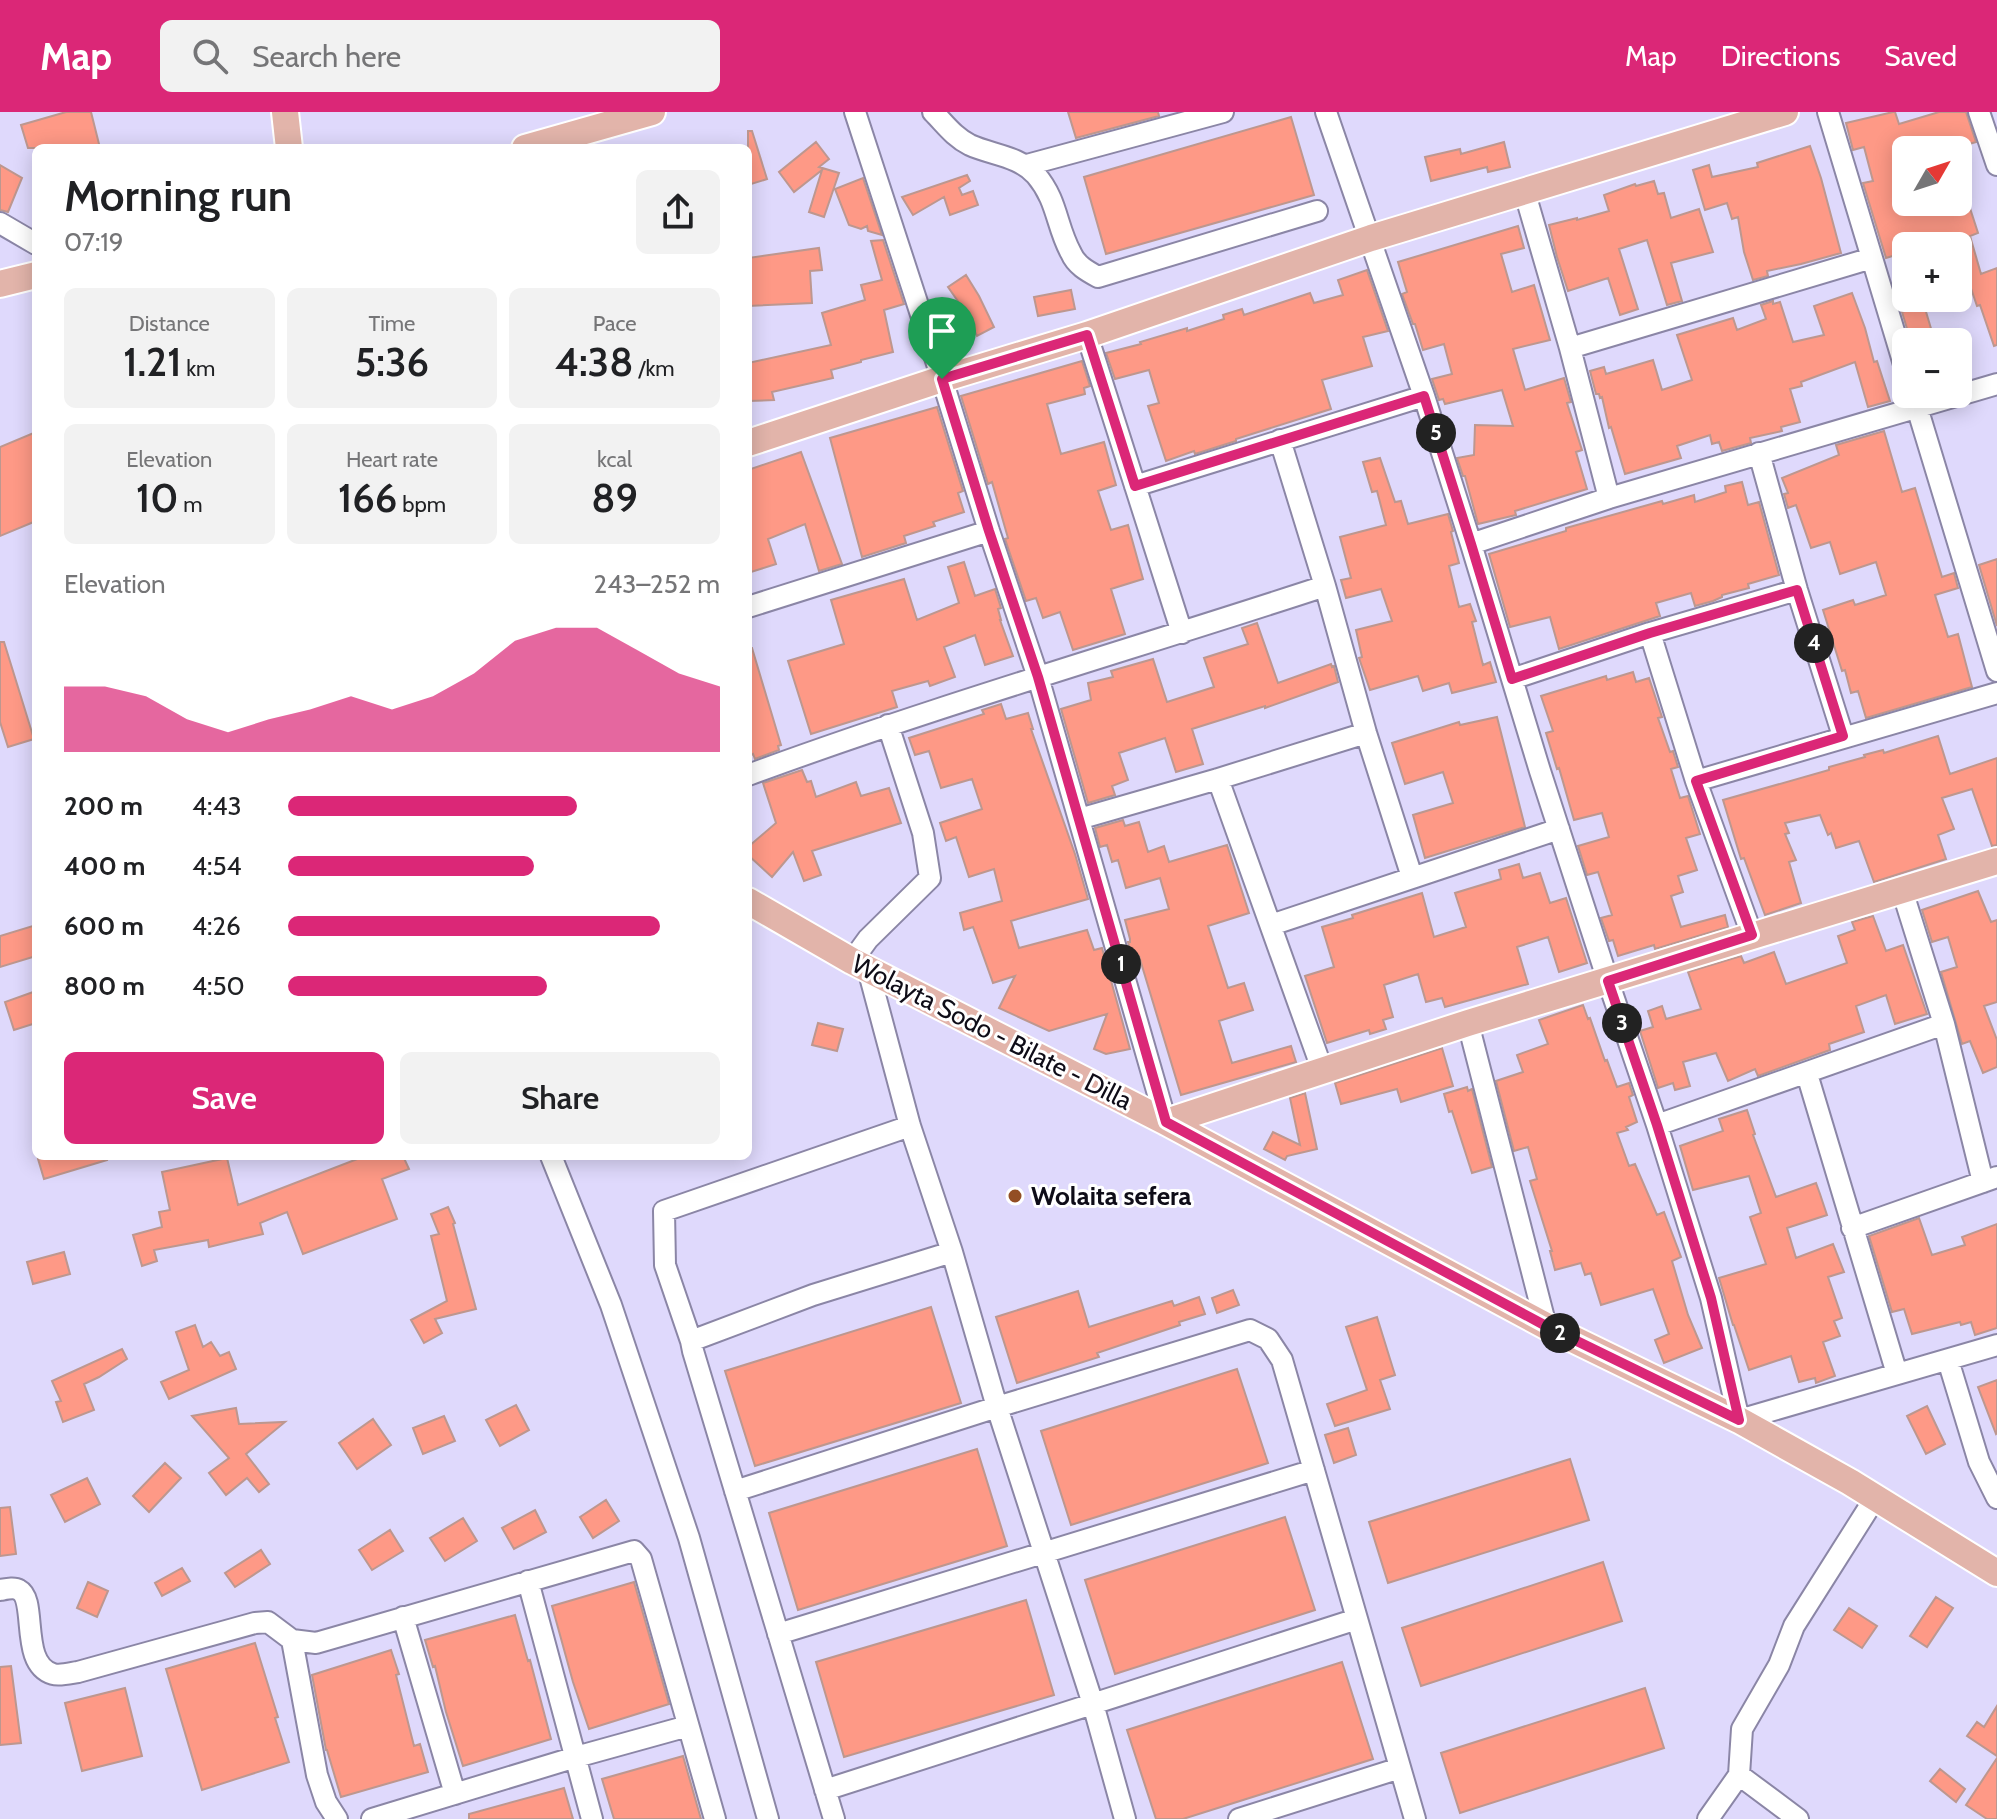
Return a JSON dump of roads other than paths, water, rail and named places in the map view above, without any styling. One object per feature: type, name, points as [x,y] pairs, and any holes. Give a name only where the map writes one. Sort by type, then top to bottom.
[{"type":"main road","points":[[285,112],[289,144]]},
{"type":"main road","points":[[539,144],[652,112]]},
{"type":"main road","points":[[752,442],[1087,335],[1371,238],[1785,112]]},
{"type":"main road","points":[[0,284],[32,276]]},
{"type":"main road","points":[[1166,1122],[1468,1023],[1997,861]]},
{"type":"main road","name":"Wolayta Sodo - Bilate - Dilla","points":[[752,903],[860,965],[1166,1122],[1546,1326],[1739,1420],[1997,1573]]},
{"type":"street","points":[[855,112],[1038,677],[1166,1122]]},
{"type":"street","points":[[933,112],[954,135],[970,145],[1027,165],[1052,199],[1071,254],[1083,268],[1098,277],[1317,211]]},
{"type":"street","points":[[1027,165],[1223,112]]},
{"type":"street","points":[[1326,112],[1424,396],[1559,829],[1657,1125],[1711,1298],[1739,1420],[1997,1345]]},
{"type":"street","points":[[1828,112],[1893,328]]},
{"type":"street","points":[[1979,112],[1997,165]]},
{"type":"street","points":[[1524,190],[1609,498]]},
{"type":"street","points":[[0,223],[32,242]]},
{"type":"street","points":[[1570,348],[1872,258]]},
{"type":"street","points":[[1087,335],[1182,633]]},
{"type":"street","points":[[1972,389],[1997,384]]},
{"type":"street","points":[[1135,486],[1424,396]]},
{"type":"street","points":[[1471,544],[1894,408]]},
{"type":"street","points":[[1917,408],[1997,671]]},
{"type":"street","points":[[1280,440],[1412,877]]},
{"type":"street","points":[[1759,453],[1797,590],[1843,736]]},
{"type":"street","points":[[752,606],[989,531]]},
{"type":"street","points":[[752,771],[1325,586]]},
{"type":"street","points":[[1512,679],[1650,633],[1797,590]]},
{"type":"street","points":[[1650,633],[1696,781],[1752,935]]},
{"type":"street","points":[[1696,781],[1997,693]]},
{"type":"street","points":[[888,725],[923,833],[930,878],[868,939],[860,965],[1093,1704],[1125,1819]]},
{"type":"street","points":[[1079,819],[1366,733]]},
{"type":"street","points":[[1218,779],[1322,1069]]},
{"type":"street","points":[[1271,925],[1559,829]]},
{"type":"street","points":[[1852,1228],[1990,1179],[1902,890]]},
{"type":"street","points":[[1468,1023],[1546,1326]]},
{"type":"street","points":[[1657,1125],[1944,1024]]},
{"type":"street","points":[[1807,1074],[1897,1374]]},
{"type":"street","points":[[834,1819],[691,1341],[665,1265],[664,1211],[910,1126]]},
{"type":"street","points":[[553,1160],[611,1305],[689,1538],[768,1819]]},
{"type":"street","points":[[691,1341],[813,1295],[952,1252]]},
{"type":"street","points":[[735,1491],[1250,1330],[1268,1339],[1282,1360],[1415,1819]]},
{"type":"street","points":[[1948,1360],[1979,1462],[1997,1498]]},
{"type":"street","points":[[778,1634],[1314,1470]]},
{"type":"street","points":[[1708,1819],[1739,1775],[1742,1729],[1779,1665],[1794,1626],[1875,1498]]},
{"type":"street","points":[[0,1590],[19,1590],[23,1594],[34,1657],[53,1674],[78,1672],[255,1623],[268,1622],[292,1640],[316,1643],[634,1551],[638,1554],[715,1819]]},
{"type":"street","points":[[528,1581],[592,1819]]},
{"type":"street","points":[[403,1617],[455,1794]]},
{"type":"street","points":[[825,1790],[1357,1619]]},
{"type":"street","points":[[292,1640],[317,1775],[326,1802],[337,1819]]},
{"type":"street","points":[[372,1819],[688,1726]]},
{"type":"street","points":[[1239,1819],[1400,1768]]},
{"type":"street","points":[[1739,1775],[1798,1819]]},
{"type":"place","name":"Wolaita sefera","points":[[1015,1196]]}]
